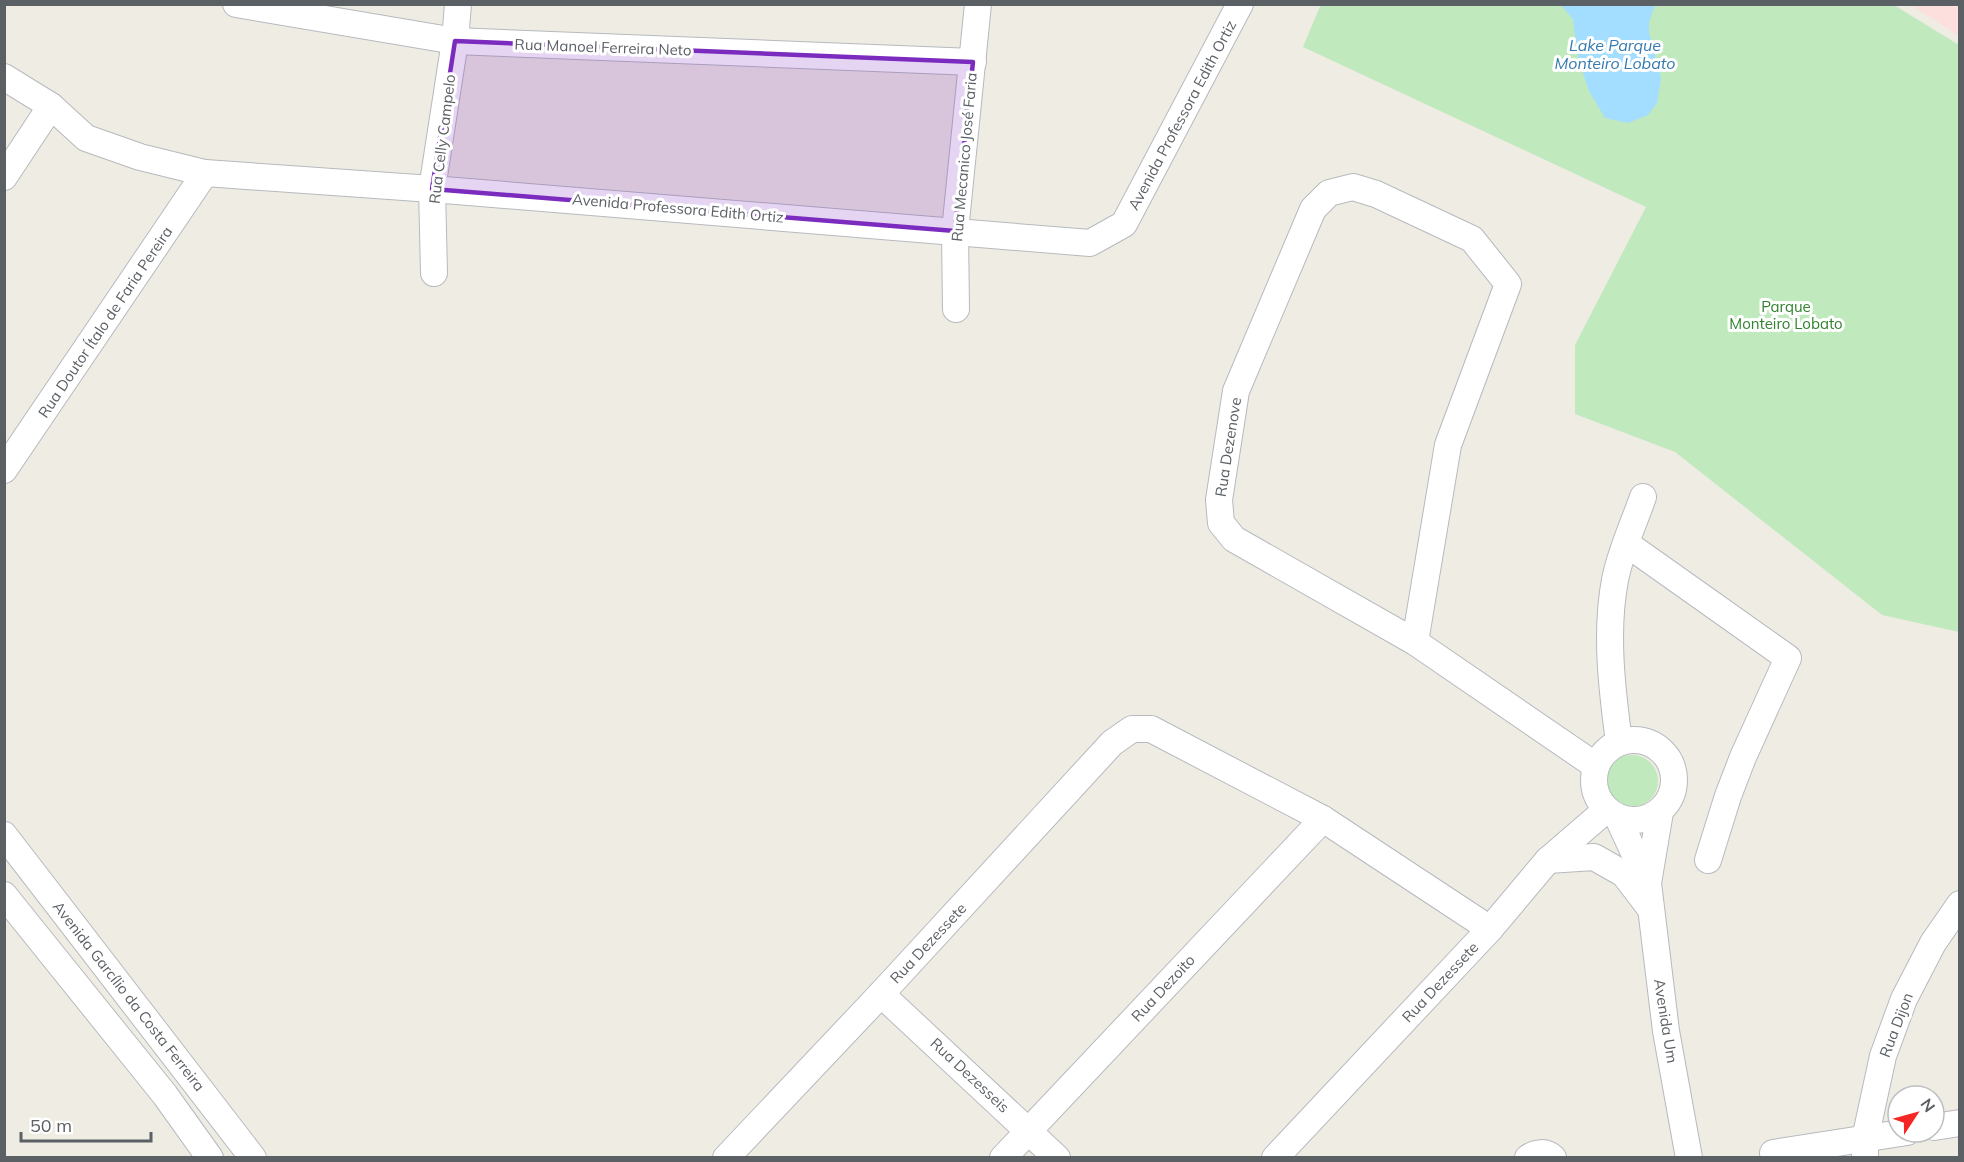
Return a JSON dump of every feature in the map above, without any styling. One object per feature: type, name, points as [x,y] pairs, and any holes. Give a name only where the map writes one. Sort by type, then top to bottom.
[{"type":"street","name":"Rua Manoel Ferreira Neto","points":[[236,4],[455,41],[973,62]]},
{"type":"street","name":"Rua Celly Campelo","points":[[434,273],[432,189],[455,41],[458,4]]},
{"type":"street","name":"Rua Mecanico José Faria","points":[[956,309],[955,231],[978,4]]},
{"type":"street","name":"Avenida Professora Edith Ortiz","points":[[4,77],[51,106],[86,138],[140,157],[205,173],[432,189],[1090,243],[1124,224],[1240,4]]},
{"type":"street","points":[[4,177],[51,106]]},
{"type":"street","name":"Rua Doutor Ítalo de Faria Pereira","points":[[4,470],[205,173]]},
{"type":"street","name":"Rua Dezenove","points":[[1415,642],[1448,445],[1508,284],[1472,239],[1376,194],[1353,187],[1329,193],[1313,208],[1236,391],[1219,500],[1221,523],[1234,539],[1415,642],[1596,766]]},
{"type":"street","points":[[1619,742],[1611,682],[1611,620],[1615,580],[1643,497]]},
{"type":"street","points":[[1627,544],[1788,658],[1739,767],[1708,860]]},
{"type":"street","name":"Rua Dezessete","points":[[726,1158],[881,994],[1112,743],[1132,729],[1151,729],[1323,819]]},
{"type":"street","points":[[1636,739],[1652,743],[1665,753],[1673,767],[1675,783],[1671,799],[1660,812],[1646,819],[1632,821],[1612,814],[1597,797],[1593,782],[1596,766],[1601,755],[1619,742],[1636,739]]},
{"type":"street","name":"Avenida Um","points":[[1660,812],[1648,883],[1650,908],[1666,1031],[1689,1158]]},
{"type":"street","name":"Rua Dezessete","points":[[1275,1158],[1490,929],[1548,860],[1612,814]]},
{"type":"street","name":"Avenida Um","points":[[1612,814],[1648,883]]},
{"type":"street","points":[[1323,819],[1490,929]]},
{"type":"street","name":"Rua Dezoito","points":[[1003,1158],[1323,819]]},
{"type":"street","name":"Avenida Garcílio da Costa Ferreira","points":[[4,836],[253,1158]]},
{"type":"street","points":[[1548,860],[1594,857],[1624,874],[1650,908]]},
{"type":"street","points":[[4,895],[165,1095],[210,1158]]},
{"type":"street","name":"Rua Dijon","points":[[1865,1148],[1883,1056],[1904,999],[1933,943],[1959,904]]},
{"type":"street","name":"Rua Dezesseis","points":[[881,994],[1057,1158]]},
{"type":"street","points":[[1773,1153],[1865,1148],[1886,1140]]},
{"type":"street","points":[[1528,1158],[1542,1152],[1553,1158]]},
{"type":"highlighted area","points":[[455,41],[973,62],[955,231],[432,189]]},
{"type":"shaded area","points":[[1911,5],[1959,5],[1959,36]]},
{"type":"green space","name":"Parque Monteiro Lobato","points":[[1321,4],[1894,5],[1959,45],[1959,632],[1882,615],[1675,452],[1575,414],[1575,345],[1646,207],[1303,47]]},
{"type":"green space","points":[[1627,755],[1637,755],[1651,762],[1658,781],[1651,800],[1637,807],[1627,807],[1617,803],[1610,796],[1606,786],[1606,776],[1610,766],[1617,759]]},
{"type":"water","name":"Lake Parque Monteiro Lobato","points":[[1561,5],[1655,5],[1649,22],[1649,33],[1661,78],[1657,103],[1648,115],[1628,123],[1605,118],[1589,91],[1578,58],[1573,19]]}]
